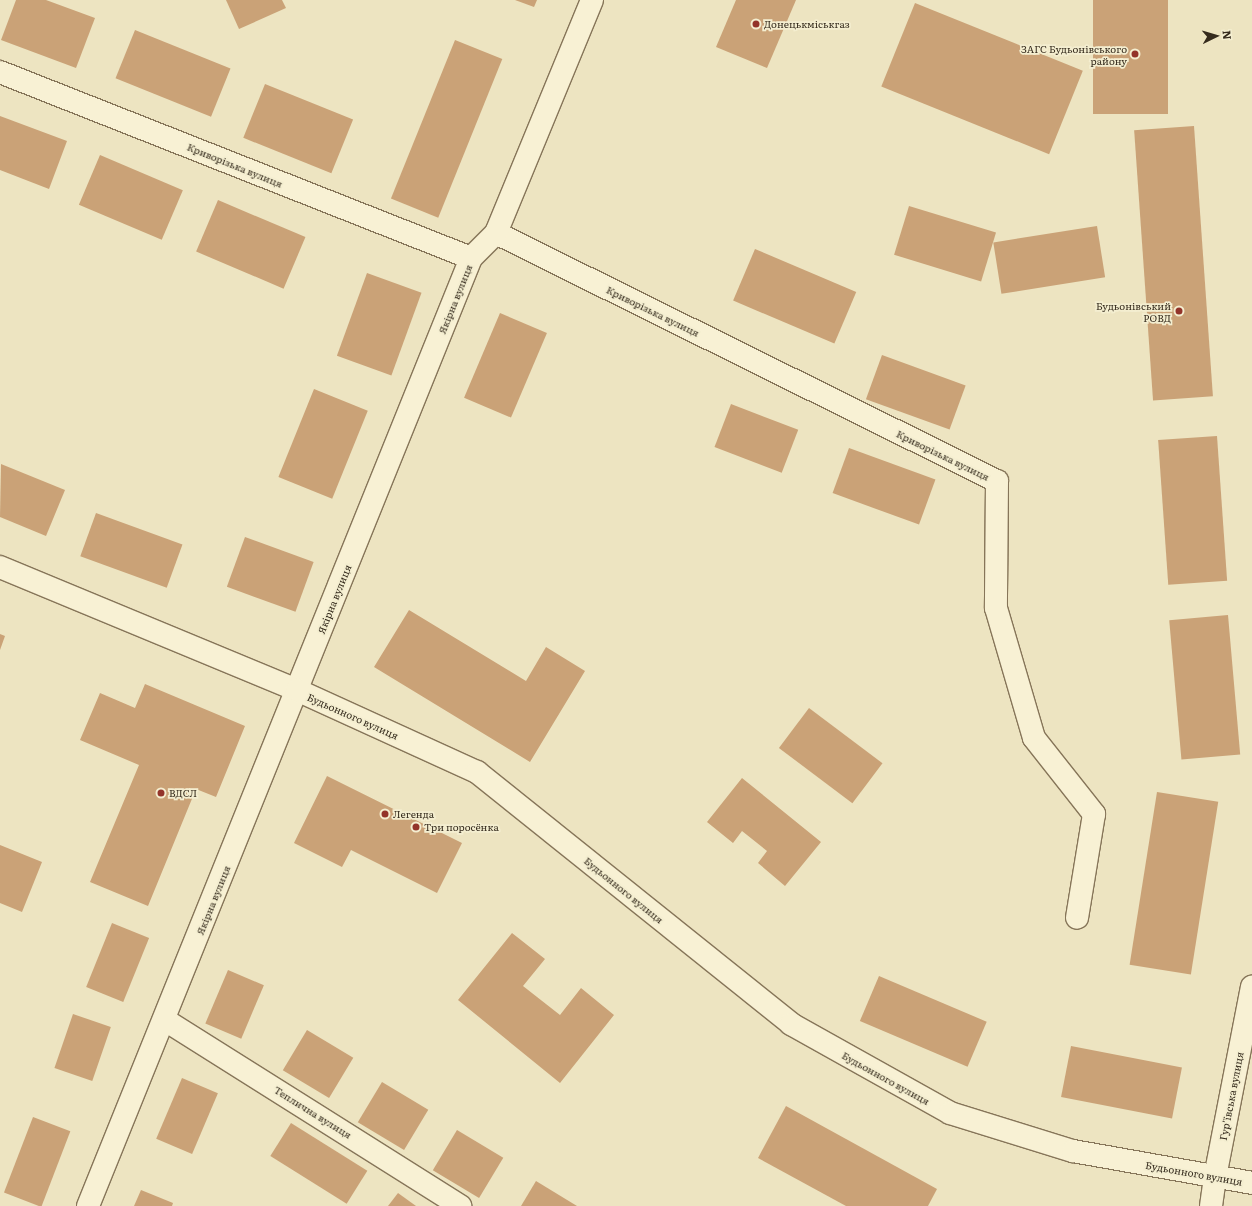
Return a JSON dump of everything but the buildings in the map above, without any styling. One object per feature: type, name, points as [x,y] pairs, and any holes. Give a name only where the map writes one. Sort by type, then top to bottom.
[{"type":"street","name":"Якірна вулиця","points":[[88,1206],[165,1020],[471,258],[496,233],[592,0]]},
{"type":"street","name":"Криворізька вулиця","points":[[0,72],[471,258]]},
{"type":"street","name":"Криворізька вулиця","points":[[496,233],[997,482],[996,608],[1034,738],[1094,814],[1077,918]]},
{"type":"street","name":"Будьонного вулиця","points":[[0,567],[297,690],[477,772],[791,1024],[950,1113],[1073,1151],[1214,1178],[1252,1183]]},
{"type":"street","name":"Гур’ївська вулиця","points":[[1211,1206],[1214,1178],[1252,987]]},
{"type":"street","name":"Теплична вулиця","points":[[165,1020],[460,1206]]},
{"type":"place","name":"Донецькміськгаз","points":[[756,24]]},
{"type":"place","name":"ЗАГС Будьонівського району","points":[[1135,54]]},
{"type":"place","name":"Будьонівський РОВД","points":[[1179,311]]},
{"type":"place","name":"ВДСЛ","points":[[161,793]]},
{"type":"place","name":"Легенда","points":[[385,814]]},
{"type":"place","name":"Три поросёнка","points":[[416,827]]}]
